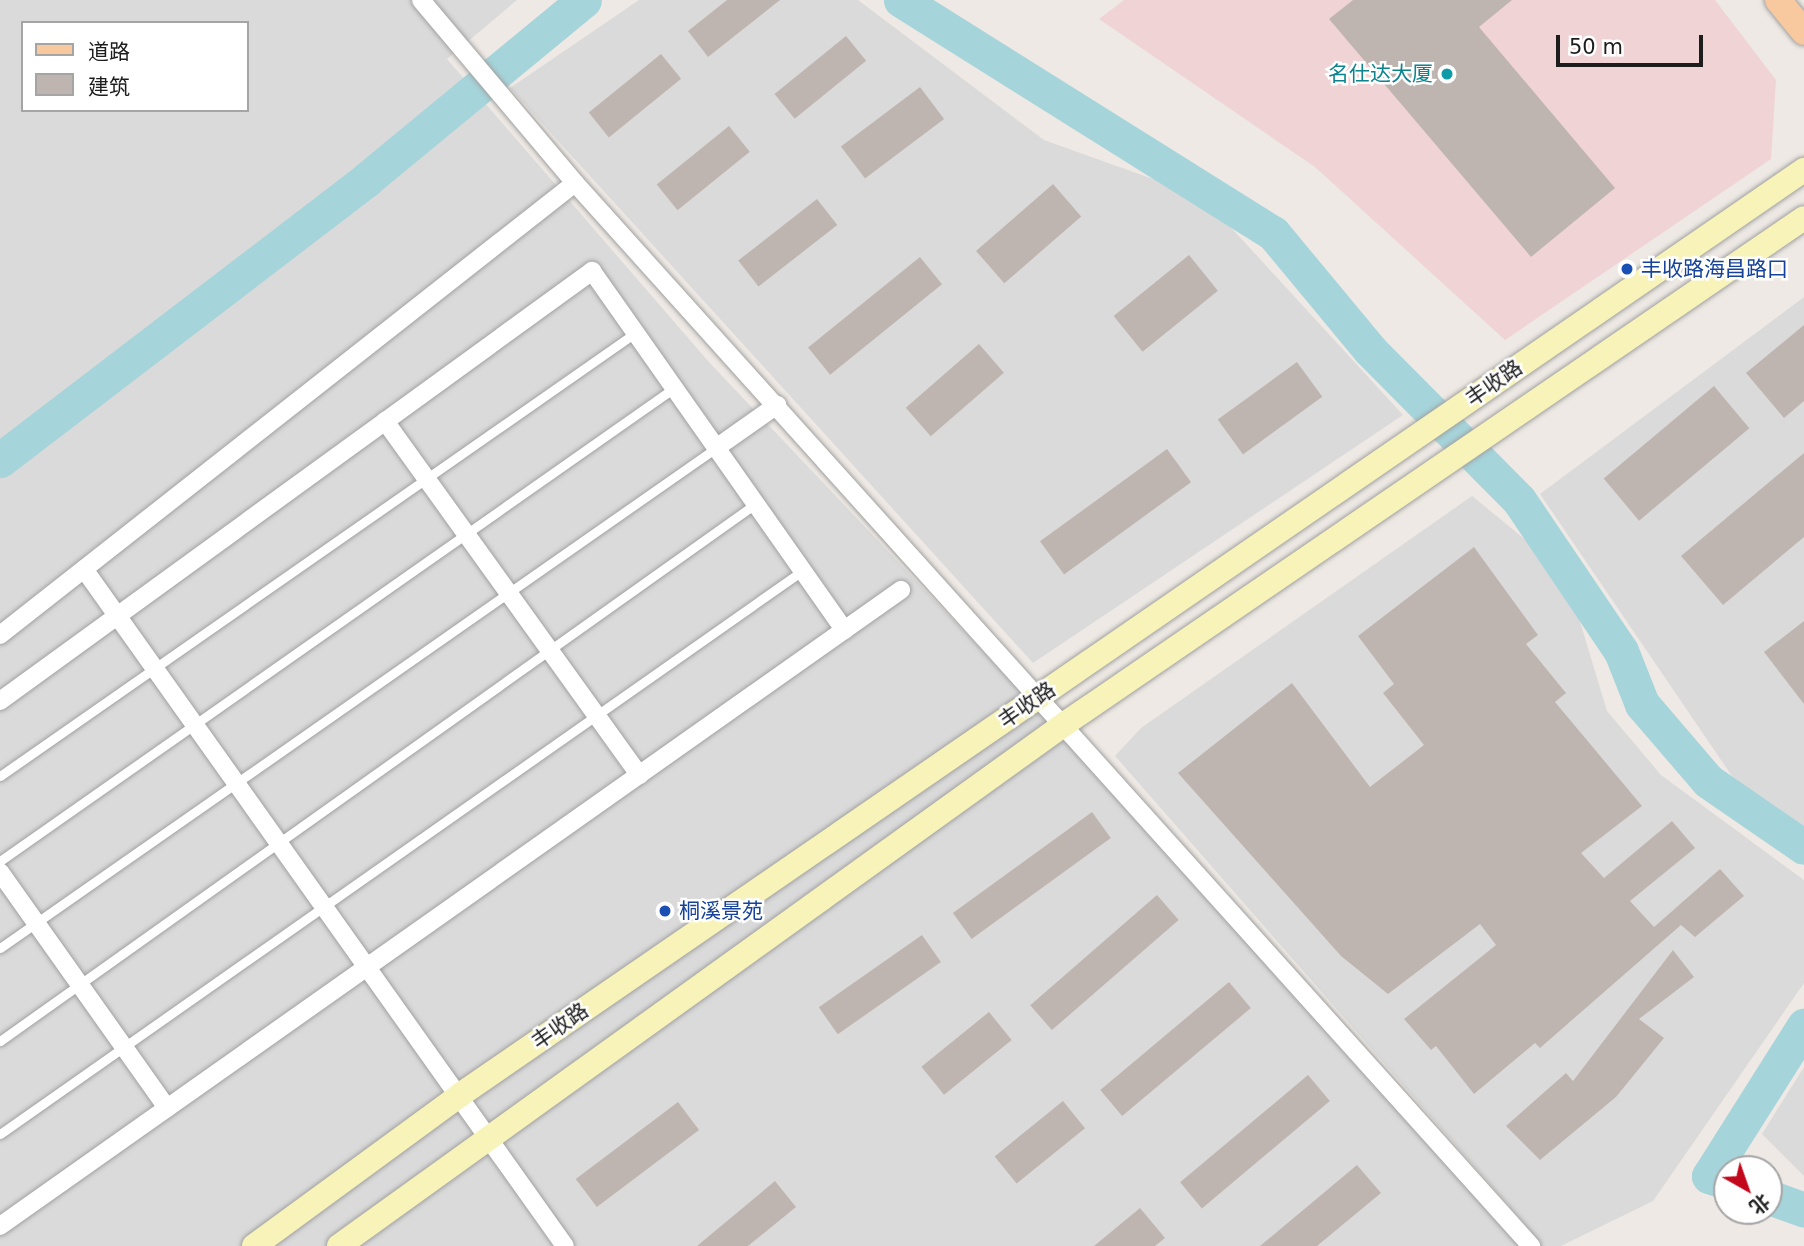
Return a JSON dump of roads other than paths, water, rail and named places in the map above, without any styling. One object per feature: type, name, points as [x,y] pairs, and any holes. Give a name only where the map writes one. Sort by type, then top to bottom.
[{"type":"main road","points":[[1779,0],[1804,32]]},
{"type":"main road","name":"丰收路","points":[[254,1246],[460,1095],[1804,170]]},
{"type":"main road","name":"丰收路","points":[[339,1246],[1066,723],[1804,218]]},
{"type":"street","points":[[421,0],[575,183],[1041,695],[1531,1246]]},
{"type":"street","points":[[0,635],[575,183]]},
{"type":"street","points":[[0,701],[592,271],[844,630]]},
{"type":"street","points":[[716,447],[778,405]]},
{"type":"street","points":[[385,421],[639,775]]},
{"type":"street","points":[[84,569],[565,1246]]},
{"type":"street","points":[[0,1226],[901,590]]},
{"type":"street","points":[[0,872],[167,1108]]},
{"type":"lane","points":[[0,776],[635,333]]},
{"type":"lane","points":[[0,861],[674,388]]},
{"type":"lane","points":[[0,948],[716,447]]},
{"type":"lane","points":[[0,1041],[755,504]]},
{"type":"lane","points":[[0,1134],[802,571]]},
{"type":"waterway","points":[[0,460],[367,179],[584,0]]},
{"type":"waterway","points":[[901,0],[1273,233],[1370,350],[1519,500],[1621,651],[1642,704],[1708,781],[1804,847]]},
{"type":"waterway","points":[[1722,1155],[1804,1026]]},
{"type":"waterway","points":[[1713,1170],[1709,1176],[1713,1177]]},
{"type":"waterway","points":[[1783,1202],[1804,1210]]},
{"type":"place","name":"名仕达大厦","points":[[1447,74]]},
{"type":"place","name":"丰收路海昌路口","points":[[1627,269]]},
{"type":"place","name":"桐溪景苑","points":[[665,911]]}]
